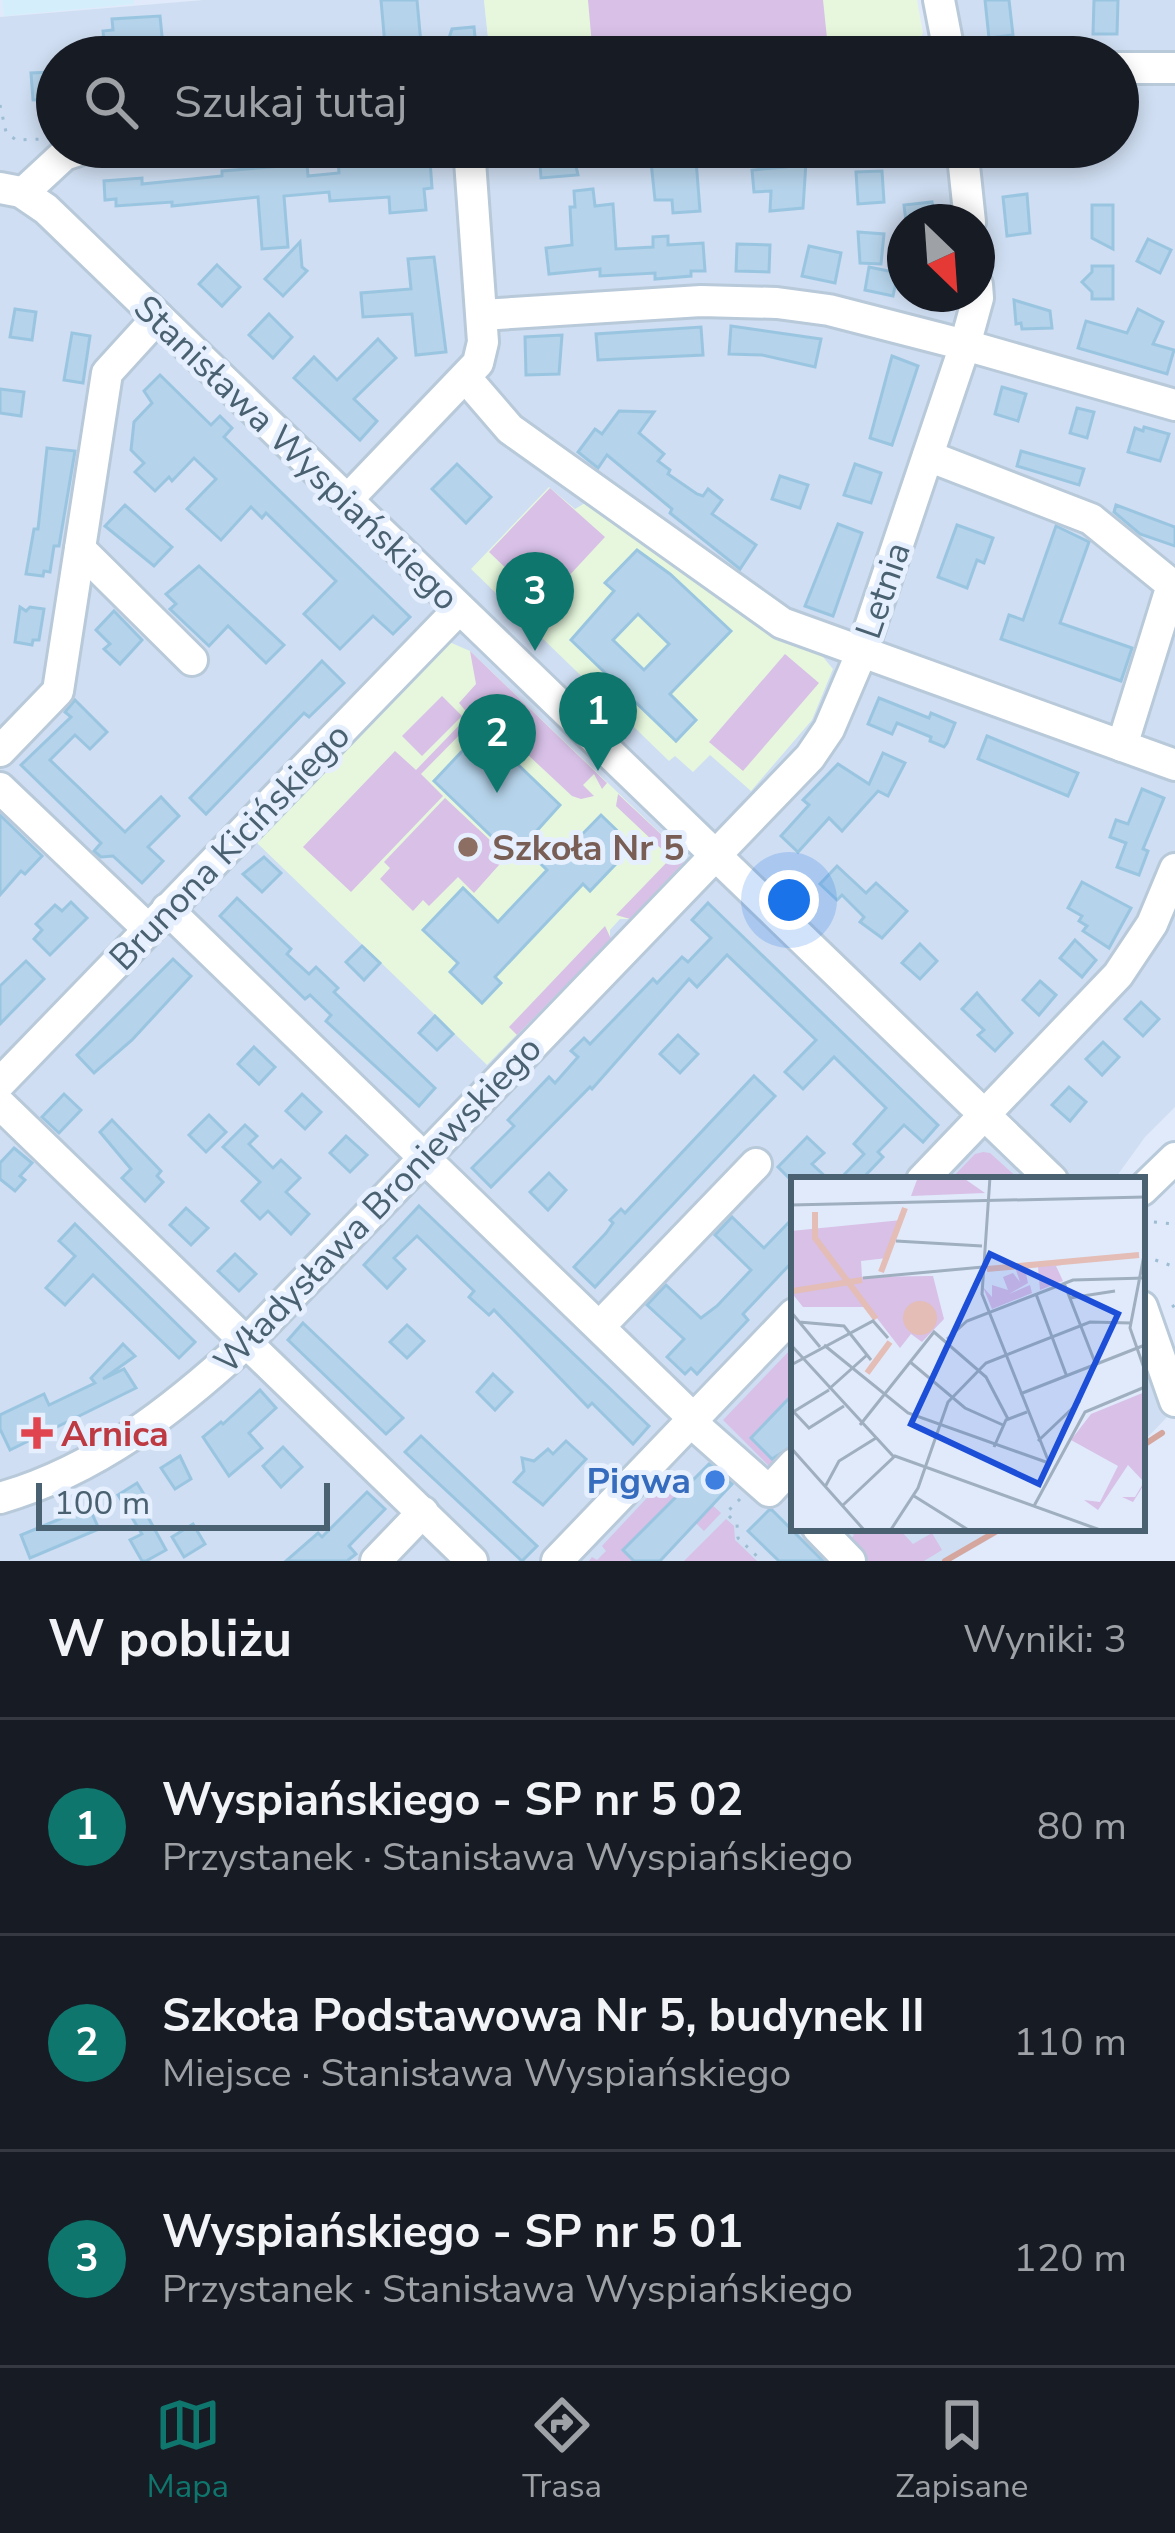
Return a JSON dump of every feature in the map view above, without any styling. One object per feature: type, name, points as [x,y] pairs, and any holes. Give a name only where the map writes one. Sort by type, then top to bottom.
[{"type":"street","points":[[939,0],[946,36]]},
{"type":"street","points":[[1139,68],[1175,68]]},
{"type":"street","points":[[11,190],[44,168]]},
{"type":"street","points":[[347,500],[478,363],[484,342],[471,168]]},
{"type":"street","points":[[964,168],[968,204]]},
{"type":"street","name":"Stanisława Wyspiańskiego","points":[[11,190],[46,209],[1049,1177]]},
{"type":"street","points":[[482,315],[739,300],[829,310],[1175,405]]},
{"type":"street","name":"Letnia","points":[[715,856],[810,757],[829,729],[861,654],[975,312]]},
{"type":"street","points":[[0,751],[58,691],[107,373],[158,317]]},
{"type":"street","points":[[466,378],[511,429],[782,623],[1175,765]]},
{"type":"street","points":[[928,456],[1091,519],[1172,584],[1122,746]]},
{"type":"street","points":[[80,549],[192,660]]},
{"type":"street","name":"Brunona Kicińskiego","points":[[0,1083],[459,609]]},
{"type":"street","points":[[0,788],[157,919],[424,1157],[692,1420],[781,1497]]},
{"type":"street","name":"Władysława Broniewskiego","points":[[0,1498],[73,1471],[116,1448],[184,1400],[247,1343],[715,856]]},
{"type":"street","points":[[925,1177],[1131,959],[1175,869]]},
{"type":"street","points":[[0,1104],[472,1561]]},
{"type":"street","points":[[1145,1187],[1175,1158]]},
{"type":"street","points":[[600,1326],[756,1165]]},
{"type":"street","points":[[1163,1306],[1166,1388]]},
{"type":"street","points":[[557,1561],[791,1316]]},
{"type":"street","points":[[376,1561],[424,1512]]},
{"type":"street","points":[[821,1531],[850,1561]]},
{"type":"path","points":[[0,105],[1,122],[16,140],[36,139]]},
{"type":"path","points":[[1145,1221],[1175,1224]]},
{"type":"path","points":[[1145,1256],[1175,1267]]},
{"type":"path","points":[[726,1514],[737,1524],[738,1538],[762,1561]]},
{"type":"shaded area","points":[[2,0],[134,0],[134,4],[4,16]]},
{"type":"shaded area","points":[[204,0],[484,0],[488,36],[36,36],[36,168],[1139,168],[1139,36],[946,36],[939,0],[1175,0],[1175,1107],[1145,1137],[1116,1177],[791,1177],[791,1531],[1004,1531],[951,1561],[0,1561],[0,17]]},
{"type":"shaded area","points":[[484,0],[917,0],[923,33],[921,36],[488,36]]},
{"type":"shaded area","points":[[588,0],[823,0],[827,36],[591,36]]},
{"type":"shaded area","points":[[549,487],[575,509],[590,500],[819,652],[833,669],[812,720],[751,791],[710,755],[693,772],[675,756],[669,761],[471,569]]},
{"type":"shaded area","points":[[550,488],[605,537],[566,579],[539,556],[516,578],[489,552]]},
{"type":"shaded area","name":"Szkoła Nr 5","points":[[447,641],[470,651],[681,853],[684,862],[630,919],[620,919],[610,930],[610,939],[487,1065],[255,841]]},
{"type":"shaded area","points":[[470,651],[607,783],[602,789],[594,774],[583,785],[594,796],[572,796],[482,712],[421,774],[443,796],[351,892],[303,847],[395,751],[416,770],[469,715],[459,703],[476,684]]},
{"type":"shaded area","points":[[785,654],[819,683],[743,771],[709,742]]},
{"type":"shaded area","points":[[442,696],[462,716],[422,756],[402,736]]},
{"type":"shaded area","points":[[618,794],[681,853],[684,862],[630,919],[616,915],[671,858],[616,806]]},
{"type":"shaded area","points":[[445,798],[507,856],[474,893],[458,877],[429,906],[423,900],[413,911],[380,879],[390,868],[384,862]]},
{"type":"shaded area","points":[[605,926],[611,939],[517,1035],[509,1027]]},
{"type":"shaded area","points":[[990,1153],[1017,1177],[953,1177],[975,1154]]},
{"type":"shaded area","points":[[791,1349],[791,1396],[751,1438],[775,1461],[788,1448],[791,1451],[772,1469],[723,1420]]},
{"type":"shaded area","points":[[1145,1349],[1168,1416],[1145,1440]]},
{"type":"shaded area","points":[[673,1470],[721,1513],[704,1531],[696,1523],[708,1510],[684,1487],[624,1550],[634,1561],[589,1561],[606,1551],[602,1546]]},
{"type":"shaded area","points":[[726,1519],[734,1526],[735,1540],[757,1561],[684,1561]]},
{"type":"shaded area","points":[[850,1531],[901,1531],[913,1544],[932,1533],[942,1550],[924,1561],[860,1561],[846,1545],[854,1535]]},
{"type":"building","points":[[381,0],[417,0],[420,36],[384,36]]},
{"type":"building","points":[[985,0],[1009,0],[1013,35],[989,36]]},
{"type":"building","points":[[1094,0],[1118,0],[1117,34],[1093,34]]},
{"type":"building","points":[[160,16],[162,36],[103,36],[103,31],[113,30],[112,19]]},
{"type":"building","points":[[474,27],[475,36],[450,36],[452,29]]},
{"type":"building","points":[[31,73],[36,73],[36,100],[33,100]]},
{"type":"building","points":[[258,168],[307,168],[308,176],[339,173],[339,168],[431,168],[432,188],[424,189],[426,210],[390,213],[389,197],[330,201],[329,192],[284,196],[288,247],[262,249],[258,197],[172,206],[172,202],[116,206],[116,199],[105,200],[104,181],[142,178],[142,184]]},
{"type":"building","points":[[540,168],[576,168],[578,175],[541,178]]},
{"type":"building","points":[[652,168],[697,168],[700,211],[673,213],[672,200],[655,200]]},
{"type":"building","points":[[806,168],[803,208],[770,211],[771,191],[754,192],[752,170]]},
{"type":"building","points":[[882,171],[884,202],[858,204],[856,172]]},
{"type":"building","points":[[593,189],[595,206],[613,204],[616,249],[653,247],[653,237],[668,236],[668,245],[703,243],[705,271],[655,279],[655,273],[600,276],[600,269],[549,274],[546,248],[572,245],[574,191]]},
{"type":"building","points":[[1027,194],[1030,233],[1007,236],[1003,197]]},
{"type":"building","points":[[1092,205],[1113,205],[1113,249],[1092,238]]},
{"type":"building","points":[[858,232],[884,234],[881,264],[860,263]]},
{"type":"building","points":[[1148,239],[1171,250],[1160,273],[1137,261]]},
{"type":"building","points":[[300,242],[302,267],[307,271],[283,296],[265,279]]},
{"type":"building","points":[[737,244],[770,245],[769,272],[736,271]]},
{"type":"building","points":[[809,246],[841,253],[835,283],[802,276]]},
{"type":"building","points":[[434,257],[446,352],[416,355],[412,314],[363,317],[361,293],[411,289],[408,259]]},
{"type":"building","points":[[217,265],[240,287],[222,306],[199,284]]},
{"type":"building","points":[[1092,266],[1113,266],[1113,299],[1092,299],[1082,282]]},
{"type":"building","points":[[869,267],[887,271],[887,295],[865,290]]},
{"type":"building","points":[[1014,300],[1050,311],[1052,328],[1022,329],[1021,323],[1016,324]]},
{"type":"building","points":[[15,309],[36,312],[32,340],[10,337]]},
{"type":"building","points":[[1138,309],[1163,322],[1153,344],[1174,350],[1167,374],[1078,348],[1086,321],[1127,333]]},
{"type":"building","points":[[269,314],[292,337],[273,358],[249,335]]},
{"type":"building","points":[[731,326],[821,339],[815,367],[762,355],[729,354]]},
{"type":"building","points":[[701,327],[703,355],[598,360],[596,334]]},
{"type":"building","points":[[72,333],[90,336],[83,383],[64,380]]},
{"type":"building","points":[[562,335],[559,374],[526,375],[525,337]]},
{"type":"building","points":[[378,339],[396,358],[354,399],[377,421],[360,440],[294,378],[314,357],[337,380]]},
{"type":"building","points":[[892,356],[918,366],[892,445],[870,438]]},
{"type":"building","points":[[160,375],[211,425],[220,416],[232,428],[224,437],[410,617],[393,634],[373,616],[340,649],[304,614],[336,581],[266,513],[262,518],[251,507],[221,540],[187,509],[216,479],[194,458],[155,491],[135,472],[144,463],[131,450],[134,422],[152,403],[144,391]]},
{"type":"building","points":[[1002,387],[1026,394],[1018,421],[995,414]]},
{"type":"building","points":[[0,389],[24,392],[21,416],[0,413]]},
{"type":"building","points":[[1077,408],[1094,412],[1087,438],[1070,433]]},
{"type":"building","points":[[619,411],[654,412],[639,433],[664,454],[658,461],[670,470],[668,474],[697,494],[703,496],[708,489],[722,500],[712,514],[756,545],[740,569],[607,455],[598,468],[578,452],[595,429],[602,434]]},
{"type":"building","points":[[1144,427],[1169,434],[1160,461],[1128,452],[1135,428],[1143,431]]},
{"type":"building","points":[[47,448],[75,451],[59,546],[54,546],[50,572],[44,571],[43,576],[26,574],[34,529],[38,529]]},
{"type":"building","points":[[1021,451],[1084,469],[1079,485],[1017,466]]},
{"type":"building","points":[[457,464],[491,497],[466,523],[432,489]]},
{"type":"building","points":[[855,464],[881,473],[871,503],[844,495]]},
{"type":"building","points":[[780,476],[808,485],[800,508],[772,499]]},
{"type":"building","points":[[125,505],[172,547],[154,566],[105,526]]},
{"type":"building","points":[[1116,505],[1175,527],[1175,546],[1140,534],[1114,512]]},
{"type":"building","points":[[838,524],[862,533],[833,616],[805,606]]},
{"type":"building","points":[[957,525],[993,538],[984,563],[977,560],[967,588],[938,577]]},
{"type":"building","points":[[1056,526],[1089,542],[1060,623],[1132,648],[1121,681],[1001,639],[1009,615],[1023,620]]},
{"type":"building","points":[[637,550],[731,631],[670,694],[696,720],[676,741],[571,640],[614,591],[605,583]],"holes":[[[638,614],[669,644],[644,670],[613,640]]]},
{"type":"building","points":[[199,566],[284,645],[266,663],[228,626],[209,646],[170,609],[176,604],[166,594]]},
{"type":"building","points":[[20,607],[44,609],[39,640],[32,645],[15,642]]},
{"type":"building","points":[[114,611],[142,640],[120,664],[104,649],[110,644],[96,630]]},
{"type":"building","points":[[322,661],[344,683],[309,717],[304,713],[206,814],[190,798]]},
{"type":"building","points":[[879,698],[955,723],[947,743],[944,747],[897,723],[892,734],[868,724]]},
{"type":"building","points":[[75,700],[107,732],[90,749],[75,735],[50,760],[125,832],[161,797],[179,816],[148,847],[163,861],[142,883],[113,856],[101,857],[94,851],[101,843],[21,765],[71,717],[65,712]]},
{"type":"building","points":[[482,730],[560,805],[533,835],[558,859],[601,815],[633,846],[590,891],[583,884],[495,977],[501,983],[482,1003],[450,972],[458,963],[423,930],[463,888],[498,922],[547,870],[522,846],[512,856],[434,781]]},
{"type":"building","points":[[987,736],[1078,773],[1068,796],[978,759]]},
{"type":"building","points":[[883,753],[905,763],[888,796],[878,791],[842,831],[829,818],[798,852],[781,836],[809,805],[803,800],[838,764],[869,784]]},
{"type":"building","points":[[1142,789],[1164,798],[1143,849],[1148,851],[1139,875],[1117,867],[1126,843],[1110,837],[1116,820],[1128,824]]},
{"type":"building","points":[[0,815],[42,856],[0,895]]},
{"type":"building","points":[[264,857],[281,873],[262,892],[243,874]]},
{"type":"building","points":[[837,866],[866,893],[876,883],[907,911],[882,938],[860,922],[864,917],[842,895],[837,900],[820,884]]},
{"type":"building","points":[[1082,882],[1131,908],[1109,948],[1083,931],[1087,926],[1079,921],[1082,916],[1068,908]]},
{"type":"building","points":[[237,898],[291,949],[287,954],[309,974],[316,967],[338,988],[334,992],[435,1088],[419,1106],[326,1021],[331,1015],[310,995],[305,999],[220,916]]},
{"type":"building","points":[[71,902],[87,918],[50,955],[34,939],[42,930],[36,924],[55,905],[62,911]]},
{"type":"building","points":[[708,903],[938,1125],[923,1142],[904,1125],[878,1152],[883,1157],[864,1177],[842,1177],[864,1154],[854,1144],[886,1108],[834,1057],[803,1089],[785,1072],[816,1040],[727,955],[697,987],[689,979],[592,1089],[491,1187],[472,1168],[514,1126],[508,1120],[549,1077],[555,1083],[578,1057],[571,1051],[584,1038],[590,1044],[653,979],[657,983],[682,957],[688,962],[711,938],[692,920]]},
{"type":"building","points":[[1075,940],[1096,960],[1082,977],[1060,958]]},
{"type":"building","points":[[920,944],[937,961],[920,979],[902,963]]},
{"type":"building","points":[[362,946],[380,963],[364,980],[346,962]]},
{"type":"building","points":[[173,959],[191,976],[94,1073],[77,1055]]},
{"type":"building","points":[[26,961],[44,979],[0,1024],[0,986]]},
{"type":"building","points":[[1040,981],[1056,995],[1039,1015],[1023,1000]]},
{"type":"building","points":[[977,993],[1012,1033],[995,1051],[978,1035],[984,1030],[962,1009]]},
{"type":"building","points":[[1141,1002],[1159,1019],[1143,1036],[1125,1019]]},
{"type":"building","points":[[435,1016],[453,1034],[437,1050],[419,1033]]},
{"type":"building","points":[[678,1035],[698,1054],[680,1073],[660,1054]]},
{"type":"building","points":[[1103,1042],[1119,1057],[1102,1075],[1086,1059]]},
{"type":"building","points":[[254,1047],[275,1067],[259,1084],[238,1064]]},
{"type":"building","points":[[754,1076],[775,1096],[595,1287],[574,1267],[606,1233],[613,1223],[610,1220],[621,1209],[625,1213]]},
{"type":"building","points":[[1069,1087],[1086,1102],[1070,1121],[1052,1105]]},
{"type":"building","points":[[64,1094],[81,1110],[59,1133],[42,1117]]},
{"type":"building","points":[[302,1094],[321,1112],[305,1129],[286,1111]]},
{"type":"building","points":[[209,1115],[226,1132],[206,1152],[189,1135]]},
{"type":"building","points":[[112,1120],[161,1171],[157,1176],[163,1182],[145,1201],[122,1178],[131,1169],[100,1132]]},
{"type":"building","points":[[245,1125],[257,1136],[249,1144],[273,1168],[281,1160],[300,1178],[286,1192],[309,1214],[291,1234],[268,1211],[260,1219],[242,1201],[260,1182],[223,1147]]},
{"type":"building","points":[[346,1136],[367,1155],[350,1172],[330,1153]]},
{"type":"building","points":[[807,1137],[824,1153],[812,1164],[826,1177],[791,1180],[778,1167]]},
{"type":"building","points":[[14,1148],[32,1163],[15,1191],[0,1179],[0,1163]]},
{"type":"building","points":[[549,1173],[566,1190],[548,1210],[530,1192]]},
{"type":"building","points":[[419,1206],[649,1426],[633,1444],[592,1403],[588,1407],[494,1310],[489,1315],[469,1297],[474,1291],[417,1236],[394,1258],[405,1269],[387,1288],[364,1265]]},
{"type":"building","points":[[186,1208],[208,1228],[191,1245],[170,1225]]},
{"type":"building","points":[[732,1217],[764,1248],[791,1220],[791,1263],[743,1314],[748,1320],[697,1374],[691,1368],[685,1374],[667,1357],[684,1339],[647,1305],[666,1285],[701,1318],[717,1306],[751,1270],[715,1235]]},
{"type":"building","points":[[75,1224],[195,1342],[179,1358],[93,1275],[65,1305],[46,1288],[75,1256],[59,1241]]},
{"type":"building","points":[[235,1254],[256,1274],[239,1291],[218,1271]]},
{"type":"building","points":[[303,1323],[403,1418],[386,1434],[288,1340]]},
{"type":"building","points":[[407,1325],[424,1341],[407,1358],[390,1342]]},
{"type":"building","points":[[123,1344],[135,1356],[103,1379],[124,1369],[136,1388],[10,1450],[0,1429],[0,1415],[44,1394],[49,1405],[95,1383],[91,1378]]},
{"type":"building","points":[[493,1374],[512,1392],[495,1410],[477,1392]]},
{"type":"building","points":[[260,1390],[276,1408],[249,1433],[262,1448],[229,1476],[203,1437]]},
{"type":"building","points":[[791,1396],[791,1447],[772,1459],[751,1438]]},
{"type":"building","points":[[421,1436],[537,1546],[522,1561],[405,1452]]},
{"type":"building","points":[[566,1441],[586,1459],[543,1505],[514,1482],[524,1471],[522,1458],[534,1461],[548,1449],[553,1454]]},
{"type":"building","points":[[283,1447],[302,1467],[281,1487],[263,1466]]},
{"type":"building","points":[[180,1456],[191,1479],[175,1489],[161,1468]]},
{"type":"building","points":[[709,1464],[732,1484],[660,1561],[634,1561],[623,1550]]},
{"type":"building","points":[[137,1483],[150,1504],[143,1508],[166,1550],[146,1561],[130,1540],[142,1534],[118,1495]]},
{"type":"building","points":[[367,1492],[385,1509],[349,1546],[356,1554],[347,1561],[286,1561],[318,1533],[322,1537]]},
{"type":"building","points":[[89,1507],[99,1529],[30,1558],[21,1535]]},
{"type":"building","points":[[772,1510],[823,1561],[779,1561],[748,1531]]},
{"type":"building","points":[[193,1524],[205,1544],[184,1557],[172,1537]]},
{"type":"waterway","points":[[1145,1444],[1162,1433]]},
{"type":"waterway","points":[[945,1561],[997,1531]]},
{"type":"place","name":"Wyspiańskiego - SP nr 5 01","points":[[535,651]]},
{"type":"place","name":"Wyspiańskiego - SP nr 5 02","points":[[598,771]]},
{"type":"place","name":"Szkoła Podstawowa Nr 5, budynek II","points":[[497,793]]},
{"type":"place","name":"Szkoła Nr 5","points":[[468,847]]},
{"type":"place","name":"Arnica","points":[[37,1433]]},
{"type":"place","name":"Pigwa","points":[[715,1480]]}]
